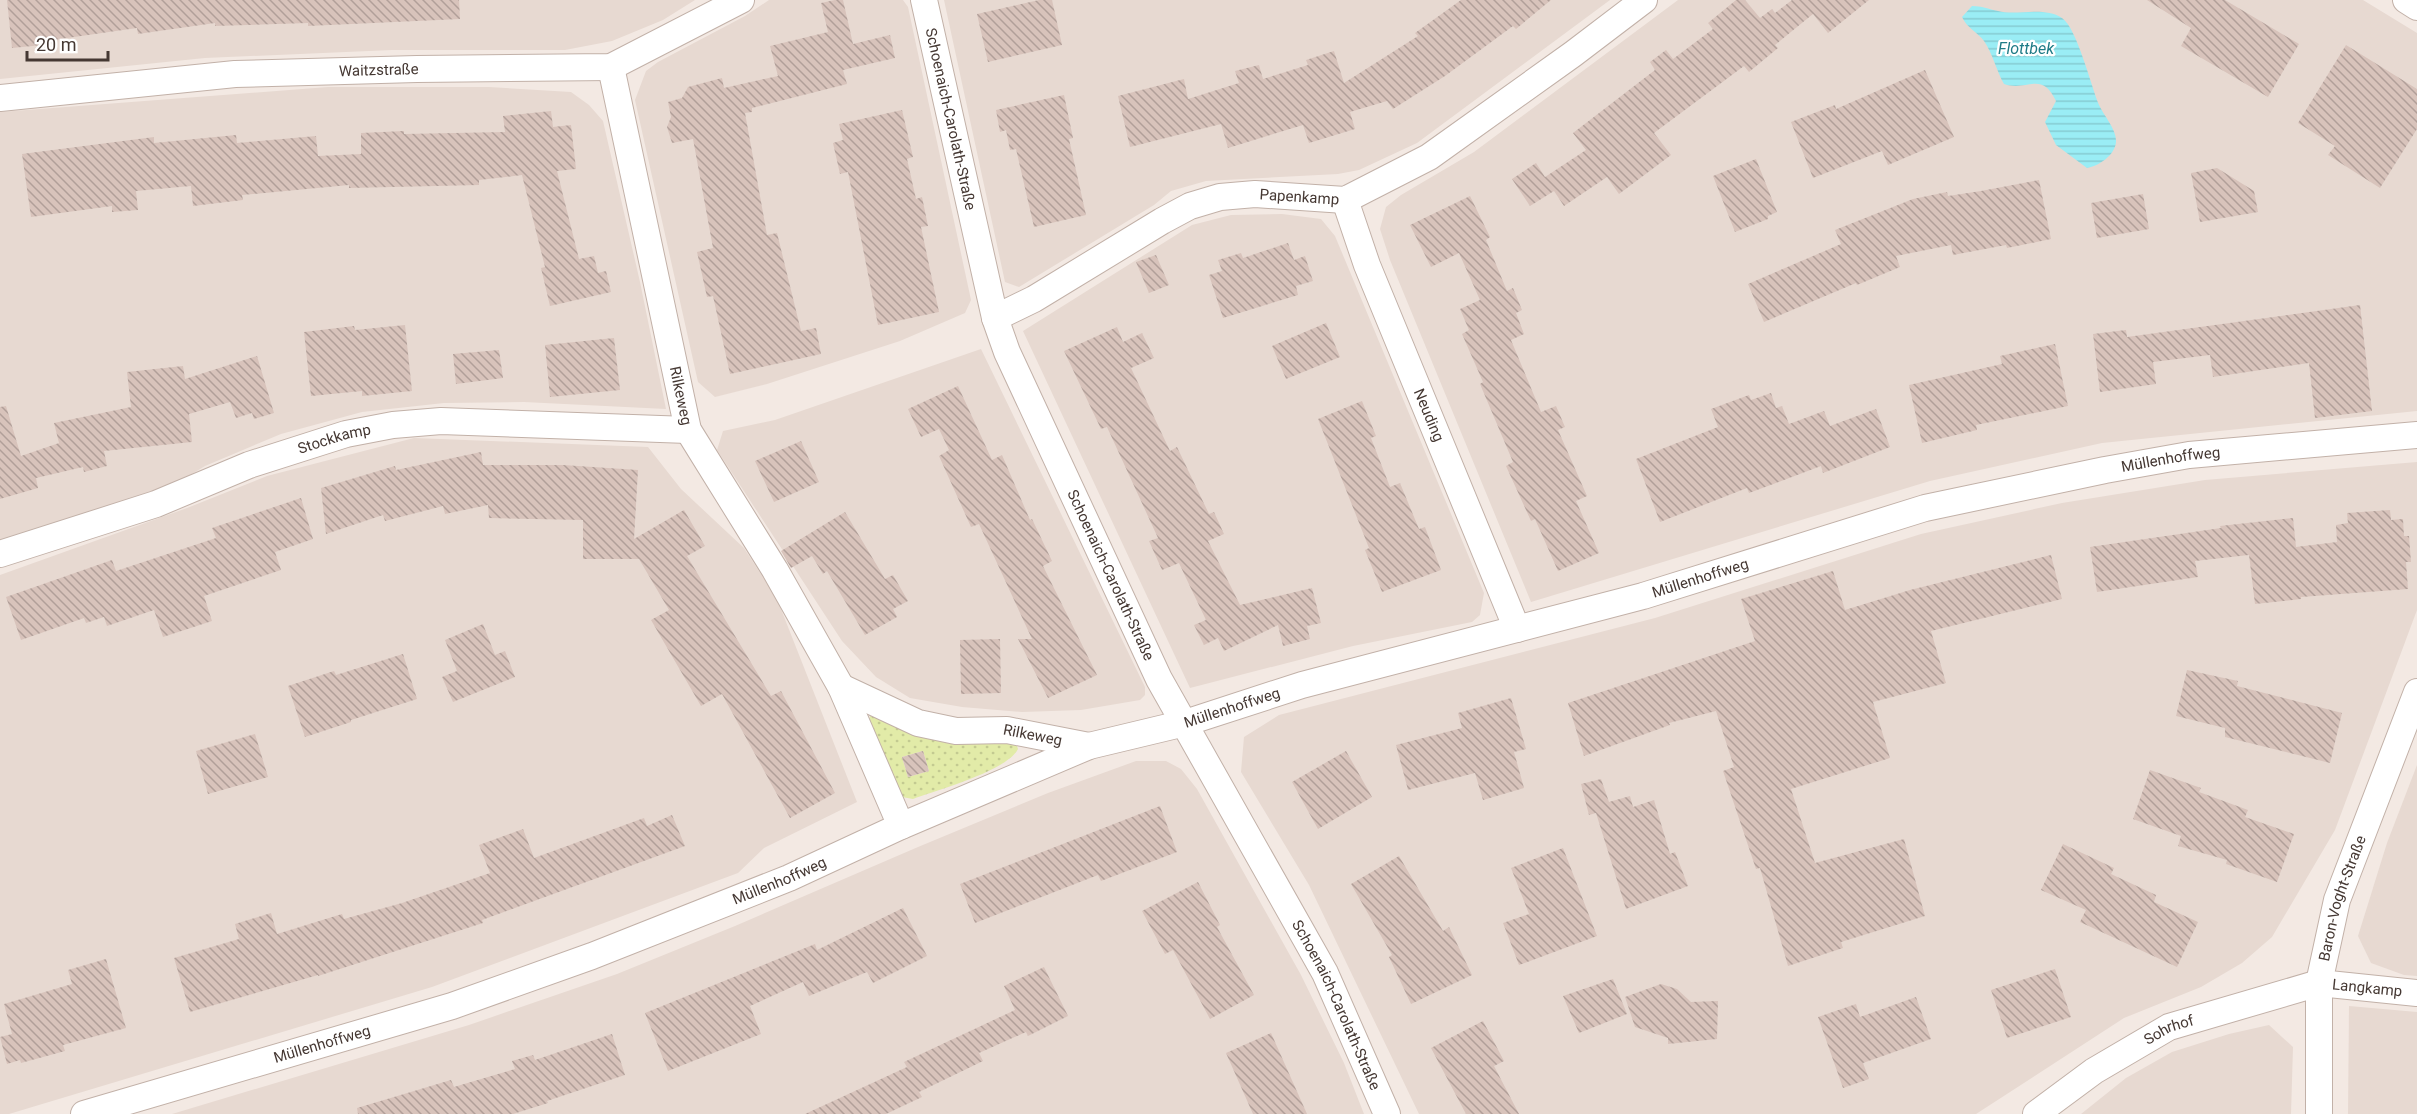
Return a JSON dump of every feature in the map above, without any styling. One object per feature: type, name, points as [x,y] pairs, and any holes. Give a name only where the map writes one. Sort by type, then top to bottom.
[{"type":"street","name":"Waitzstraße","points":[[0,98],[235,74],[417,69],[611,68],[741,0]]},
{"type":"street","name":"Schoenaich-Carolath-Straße","points":[[924,0],[995,318],[1007,352],[1154,668],[1325,973],[1387,1114]]},
{"type":"street","name":"Papenkamp","points":[[995,318],[1034,299],[1190,206],[1220,197],[1255,194],[1345,200],[1429,157],[1574,54],[1644,0]]},
{"type":"street","points":[[2406,0],[2417,7]]},
{"type":"street","name":"Rilkeweg","points":[[611,68],[688,430],[775,570],[841,687],[901,826]]},
{"type":"street","name":"Neuding","points":[[1345,200],[1367,265],[1517,628]]},
{"type":"street","name":"Stockkamp","points":[[0,554],[156,504],[249,465],[346,434],[393,424],[441,421],[688,430]]},
{"type":"street","name":"Müllenhoffweg","points":[[84,1114],[463,1002],[592,956],[789,878],[901,826],[1089,746],[1185,723],[1302,685],[1643,596],[1940,504],[2190,455],[2417,435]]},
{"type":"street","name":"Rilkeweg","points":[[841,687],[918,723],[956,731],[1007,730],[1089,746]]},
{"type":"street","name":"Baron-Voght-Straße","points":[[2319,1114],[2319,983],[2337,900],[2417,692]]},
{"type":"street","name":"Langkamp","points":[[2319,983],[2417,993]]},
{"type":"street","name":"Sohrhof","points":[[2036,1114],[2094,1071],[2169,1027],[2319,983]]},
{"type":"shaded area","points":[[0,0],[695,0],[663,20],[612,41],[565,50],[392,50],[205,58],[0,79]]},
{"type":"shaded area","points":[[769,0],[903,0],[908,7],[971,300],[965,313],[900,341],[767,384],[715,397],[698,382],[635,100],[646,71],[658,62],[745,16]]},
{"type":"shaded area","points":[[944,0],[1610,0],[1417,143],[1359,170],[1338,174],[1206,181],[1171,191],[1154,205],[1019,287],[1005,282]]},
{"type":"shaded area","points":[[1678,0],[2363,0],[2417,33],[2417,411],[2102,443],[1930,481],[1531,602],[1390,260],[1380,229],[1386,207],[1401,195],[1474,152]]},
{"type":"shaded area","points":[[328,87],[489,87],[571,92],[589,105],[603,121],[666,409],[524,402],[444,403],[362,412],[281,434],[205,466],[151,499],[0,544],[0,112]]},
{"type":"shaded area","points":[[1282,214],[1321,219],[1335,236],[1484,593],[1480,615],[1472,622],[1353,646],[1190,688],[1023,331],[1192,225],[1231,215]]},
{"type":"shaded area","points":[[981,349],[1145,687],[1145,695],[1140,700],[1081,710],[1022,712],[962,707],[910,698],[876,677],[842,641],[717,450],[723,431],[775,420]]},
{"type":"shaded area","points":[[414,438],[648,447],[681,489],[744,548],[777,599],[857,802],[764,848],[738,873],[432,987],[9,1114],[0,1114],[0,575],[187,508],[267,476]]},
{"type":"shaded area","points":[[2417,462],[2417,610],[2335,830],[2272,937],[2242,963],[2201,987],[2124,1018],[1976,1114],[1419,1114],[1309,885],[1241,772],[1244,737],[1279,715],[1655,618],[1921,534],[2062,503],[2205,480]]},
{"type":"shaded area","points":[[1136,761],[1166,761],[1181,769],[1197,789],[1301,975],[1344,1063],[1364,1114],[172,1114],[469,1025],[617,974],[1048,793]]},
{"type":"shaded area","points":[[2417,765],[2417,976],[2404,975],[2371,963],[2358,936],[2387,843]]},
{"type":"shaded area","points":[[2349,1006],[2417,1012],[2417,1114],[2348,1114]]},
{"type":"shaded area","points":[[2269,1025],[2293,1047],[2291,1114],[2081,1114],[2126,1078],[2172,1052],[2229,1034]]},
{"type":"green space","points":[[870,716],[1015,740],[1018,749],[1000,765],[970,779],[913,799],[902,797],[869,721]],"holes":[[[923,751],[929,771],[908,777],[902,757]]]},
{"type":"water","name":"Flottbek","points":[[1972,6],[2005,12],[2055,14],[2068,24],[2078,45],[2099,105],[2116,137],[2115,147],[2106,159],[2087,168],[2056,145],[2045,122],[2056,101],[2045,86],[2039,84],[2013,86],[2004,84],[1987,46],[1962,17]]},
{"type":"building","points":[[7,0],[459,0],[460,19],[308,26],[308,23],[215,26],[215,23],[138,34],[137,28],[53,40],[53,44],[12,48]]},
{"type":"building","points":[[843,0],[853,44],[890,35],[895,58],[843,70],[847,84],[752,108],[752,112],[745,113],[767,235],[777,233],[801,331],[816,328],[821,354],[730,374],[713,296],[707,297],[697,252],[713,248],[693,139],[672,143],[667,127],[671,117],[668,102],[682,98],[688,87],[722,78],[724,88],[778,76],[770,46],[828,32],[821,3]]},
{"type":"building","points":[[1039,0],[1052,0],[1062,45],[988,62],[977,14]]},
{"type":"building","points":[[1461,0],[1551,0],[1516,29],[1513,26],[1445,76],[1393,109],[1387,101],[1350,112],[1355,129],[1309,143],[1303,125],[1228,148],[1221,124],[1130,147],[1118,96],[1184,79],[1188,99],[1239,83],[1235,71],[1259,65],[1263,79],[1308,65],[1306,60],[1334,51],[1344,83],[1418,36],[1415,33]]},
{"type":"building","points":[[1736,0],[1745,0],[1760,18],[1772,9],[1775,13],[1792,0],[1869,0],[1828,33],[1813,14],[1775,45],[1778,48],[1749,72],[1744,66],[1654,133],[1671,155],[1619,194],[1607,177],[1564,206],[1554,191],[1530,206],[1512,179],[1536,163],[1545,177],[1586,150],[1573,133],[1655,70],[1650,62],[1666,50],[1673,59],[1713,29],[1708,23]]},
{"type":"building","points":[[2147,0],[2225,0],[2299,44],[2268,97],[2181,46],[2191,28]]},
{"type":"building","points":[[2346,45],[2417,89],[2417,129],[2380,188],[2328,155],[2335,146],[2298,123]]},
{"type":"building","points":[[1925,70],[1954,137],[1888,165],[1882,151],[1813,178],[1791,122],[1835,105],[1836,109]]},
{"type":"building","points":[[1064,95],[1073,138],[1069,139],[1086,215],[1034,227],[1016,149],[1010,150],[1006,130],[1000,132],[996,110]]},
{"type":"building","points":[[902,110],[913,157],[907,159],[916,199],[922,197],[928,226],[921,227],[939,312],[878,325],[848,172],[840,174],[833,143],[843,140],[839,124]]},
{"type":"building","points":[[551,111],[553,127],[571,125],[576,169],[557,171],[579,259],[594,256],[598,273],[606,271],[611,292],[550,306],[541,268],[545,267],[522,175],[479,180],[479,185],[349,188],[349,185],[242,195],[243,200],[193,206],[191,186],[136,191],[138,210],[112,212],[112,206],[31,217],[22,154],[154,137],[154,143],[236,135],[237,143],[316,136],[318,156],[361,154],[361,133],[505,132],[503,116]]},
{"type":"building","points":[[1756,159],[1777,212],[1768,216],[1768,219],[1735,232],[1713,176]]},
{"type":"building","points":[[2217,168],[2254,191],[2258,212],[2200,222],[2191,173]]},
{"type":"building","points":[[2039,180],[2051,239],[1953,255],[1951,245],[1896,256],[1900,267],[1764,322],[1748,284],[1841,244],[1835,230],[1913,199],[1947,192],[1948,196]]},
{"type":"building","points":[[2143,194],[2149,229],[2097,238],[2091,203]]},
{"type":"building","points":[[1470,196],[1490,237],[1486,240],[1507,291],[1513,288],[1522,310],[1516,313],[1524,334],[1511,340],[1541,412],[1556,406],[1565,427],[1558,430],[1587,496],[1576,501],[1599,553],[1558,571],[1535,519],[1531,521],[1506,466],[1513,462],[1462,334],[1469,330],[1460,309],[1480,300],[1459,253],[1431,267],[1410,225]]},
{"type":"building","points":[[1288,243],[1294,260],[1305,256],[1313,281],[1296,286],[1298,295],[1223,318],[1209,275],[1222,271],[1218,260],[1241,253],[1243,258]]},
{"type":"building","points":[[1156,255],[1169,285],[1149,293],[1136,262]]},
{"type":"building","points":[[2360,305],[2372,411],[2315,418],[2309,363],[2213,377],[2210,355],[2153,362],[2156,384],[2100,392],[2093,334],[2126,330],[2127,337]]},
{"type":"building","points":[[1326,323],[1340,357],[1286,379],[1272,346]]},
{"type":"building","points":[[405,325],[412,391],[362,396],[362,391],[311,396],[304,332],[354,326],[355,330]]},
{"type":"building","points":[[1117,327],[1123,342],[1142,333],[1154,358],[1131,368],[1170,451],[1177,447],[1209,514],[1214,512],[1224,534],[1208,541],[1240,605],[1312,588],[1321,623],[1307,626],[1310,639],[1283,646],[1278,625],[1224,651],[1218,638],[1204,645],[1194,625],[1206,620],[1179,563],[1162,570],[1149,541],[1158,538],[1107,427],[1101,429],[1064,351]]},
{"type":"building","points":[[614,338],[620,390],[550,397],[545,345]]},
{"type":"building","points":[[2055,344],[2068,406],[1976,425],[1977,430],[1922,443],[1909,385],[2002,364],[2000,356]]},
{"type":"building","points":[[499,350],[503,378],[456,384],[453,354]]},
{"type":"building","points":[[257,356],[274,413],[254,419],[252,413],[236,418],[230,402],[189,414],[192,442],[104,451],[107,466],[84,472],[83,467],[36,478],[38,488],[0,499],[0,407],[6,406],[21,456],[59,443],[54,423],[131,407],[127,372],[183,366],[185,379]]},
{"type":"building","points":[[958,386],[992,460],[1002,455],[1030,520],[1032,519],[1052,561],[1043,566],[1097,675],[1048,698],[1018,639],[1032,639],[979,524],[971,527],[939,456],[949,450],[939,429],[921,437],[908,409]]},
{"type":"building","points":[[1771,393],[1776,408],[1782,406],[1789,424],[1824,411],[1830,426],[1876,409],[1890,447],[1823,473],[1821,466],[1749,493],[1747,488],[1660,522],[1636,459],[1718,427],[1711,409],[1749,395],[1751,400]]},
{"type":"building","points":[[1362,401],[1376,436],[1371,438],[1390,487],[1400,483],[1419,529],[1425,527],[1441,570],[1382,592],[1365,550],[1369,548],[1318,419]]},
{"type":"building","points":[[801,441],[819,482],[774,502],[755,461]]},
{"type":"building","points":[[481,452],[483,465],[563,465],[638,470],[634,539],[684,510],[705,546],[687,556],[771,696],[781,691],[835,793],[790,818],[722,694],[701,706],[651,620],[669,610],[639,559],[583,559],[583,520],[489,518],[488,505],[445,514],[443,506],[385,521],[383,515],[326,534],[321,488],[395,466],[396,470]]},
{"type":"building","points":[[301,498],[313,539],[275,552],[281,570],[204,596],[212,621],[163,637],[154,610],[107,626],[104,617],[86,623],[84,618],[21,640],[6,597],[112,560],[116,571],[216,538],[212,528]]},
{"type":"building","points":[[2390,510],[2391,520],[2403,519],[2404,536],[2409,536],[2411,562],[2406,562],[2408,589],[2301,597],[2301,599],[2255,604],[2249,555],[2195,561],[2198,577],[2097,592],[2090,547],[2221,528],[2220,526],[2293,518],[2296,547],[2337,542],[2336,525],[2348,523],[2347,513]]},
{"type":"building","points":[[845,512],[885,579],[893,575],[908,601],[893,609],[897,617],[865,635],[827,571],[823,574],[812,556],[791,568],[781,551]]},
{"type":"building","points":[[2051,555],[2062,599],[1931,631],[1946,683],[1873,702],[1890,758],[1791,789],[1815,863],[1904,839],[1925,916],[1841,942],[1843,948],[1788,966],[1760,868],[1756,869],[1723,771],[1734,767],[1716,711],[1669,723],[1670,725],[1584,756],[1568,703],[1755,641],[1741,599],[1833,571],[1845,610],[1910,590]]},
{"type":"building","points":[[483,624],[495,655],[505,651],[515,677],[453,702],[442,677],[457,671],[445,640]]},
{"type":"building","points":[[1000,639],[1001,693],[961,694],[960,640]]},
{"type":"building","points":[[403,654],[417,699],[305,737],[288,686],[334,671],[336,675]]},
{"type":"building","points":[[2187,670],[2238,681],[2237,686],[2342,713],[2330,763],[2225,737],[2225,728],[2176,716]]},
{"type":"building","points":[[1511,698],[1526,749],[1514,752],[1524,788],[1483,800],[1475,773],[1408,790],[1396,745],[1462,728],[1458,713]]},
{"type":"building","points":[[255,734],[268,777],[208,794],[196,751]]},
{"type":"building","points":[[923,751],[929,771],[908,777],[902,757]]},
{"type":"building","points":[[1346,751],[1372,797],[1318,829],[1292,782]]},
{"type":"building","points":[[2150,770],[2201,788],[2199,792],[2248,810],[2245,817],[2294,834],[2277,882],[2226,864],[2227,860],[2178,846],[2181,836],[2133,819]]},
{"type":"building","points":[[1601,779],[1609,802],[1630,796],[1633,807],[1654,800],[1670,854],[1675,852],[1688,886],[1626,909],[1596,813],[1589,815],[1581,784]]},
{"type":"building","points":[[1160,806],[1177,852],[1101,881],[1098,875],[975,923],[960,884]]},
{"type":"building","points":[[672,815],[685,846],[482,920],[483,923],[318,976],[190,1012],[174,958],[239,939],[235,924],[271,913],[277,934],[342,914],[344,919],[402,903],[490,873],[479,845],[523,829],[534,858],[644,818],[647,826]]},
{"type":"building","points":[[2063,844],[2114,868],[2111,874],[2156,895],[2154,902],[2198,922],[2177,967],[2080,922],[2086,910],[2041,890]]},
{"type":"building","points":[[1563,848],[1597,936],[1519,965],[1503,923],[1529,914],[1511,868]]},
{"type":"building","points":[[1399,856],[1443,931],[1449,927],[1472,975],[1411,1004],[1389,957],[1392,955],[1351,884]]},
{"type":"building","points":[[1198,882],[1220,925],[1217,927],[1254,995],[1210,1019],[1173,950],[1165,954],[1142,911]]},
{"type":"building","points":[[903,908],[927,956],[873,983],[867,972],[809,996],[803,982],[750,1006],[761,1034],[668,1071],[645,1013],[815,944],[817,950]]},
{"type":"building","points":[[106,959],[126,1028],[63,1045],[65,1051],[21,1063],[20,1060],[7,1064],[0,1037],[12,1034],[4,1004],[72,984],[68,970]]},
{"type":"building","points":[[1044,967],[1068,1016],[1028,1036],[1026,1032],[979,1053],[983,1061],[919,1092],[922,1097],[886,1114],[805,1114],[907,1067],[904,1062],[1015,1010],[1004,986]]},
{"type":"building","points":[[2055,969],[2071,1017],[2007,1038],[1991,990]]},
{"type":"building","points":[[1613,979],[1627,1014],[1579,1033],[1563,996]]},
{"type":"building","points":[[1661,984],[1677,989],[1691,1002],[1718,1001],[1717,1039],[1668,1044],[1668,1038],[1635,1027],[1625,997]]},
{"type":"building","points":[[1916,997],[1931,1039],[1863,1063],[1869,1079],[1843,1088],[1818,1017],[1856,1004],[1860,1017]]},
{"type":"building","points":[[1483,1021],[1504,1061],[1494,1066],[1519,1114],[1466,1114],[1431,1048]]},
{"type":"building","points":[[1271,1033],[1307,1114],[1253,1114],[1226,1053]]},
{"type":"building","points":[[612,1034],[625,1075],[547,1101],[548,1103],[513,1114],[358,1114],[357,1108],[451,1080],[454,1087],[515,1069],[512,1061],[533,1055],[535,1060]]}]
